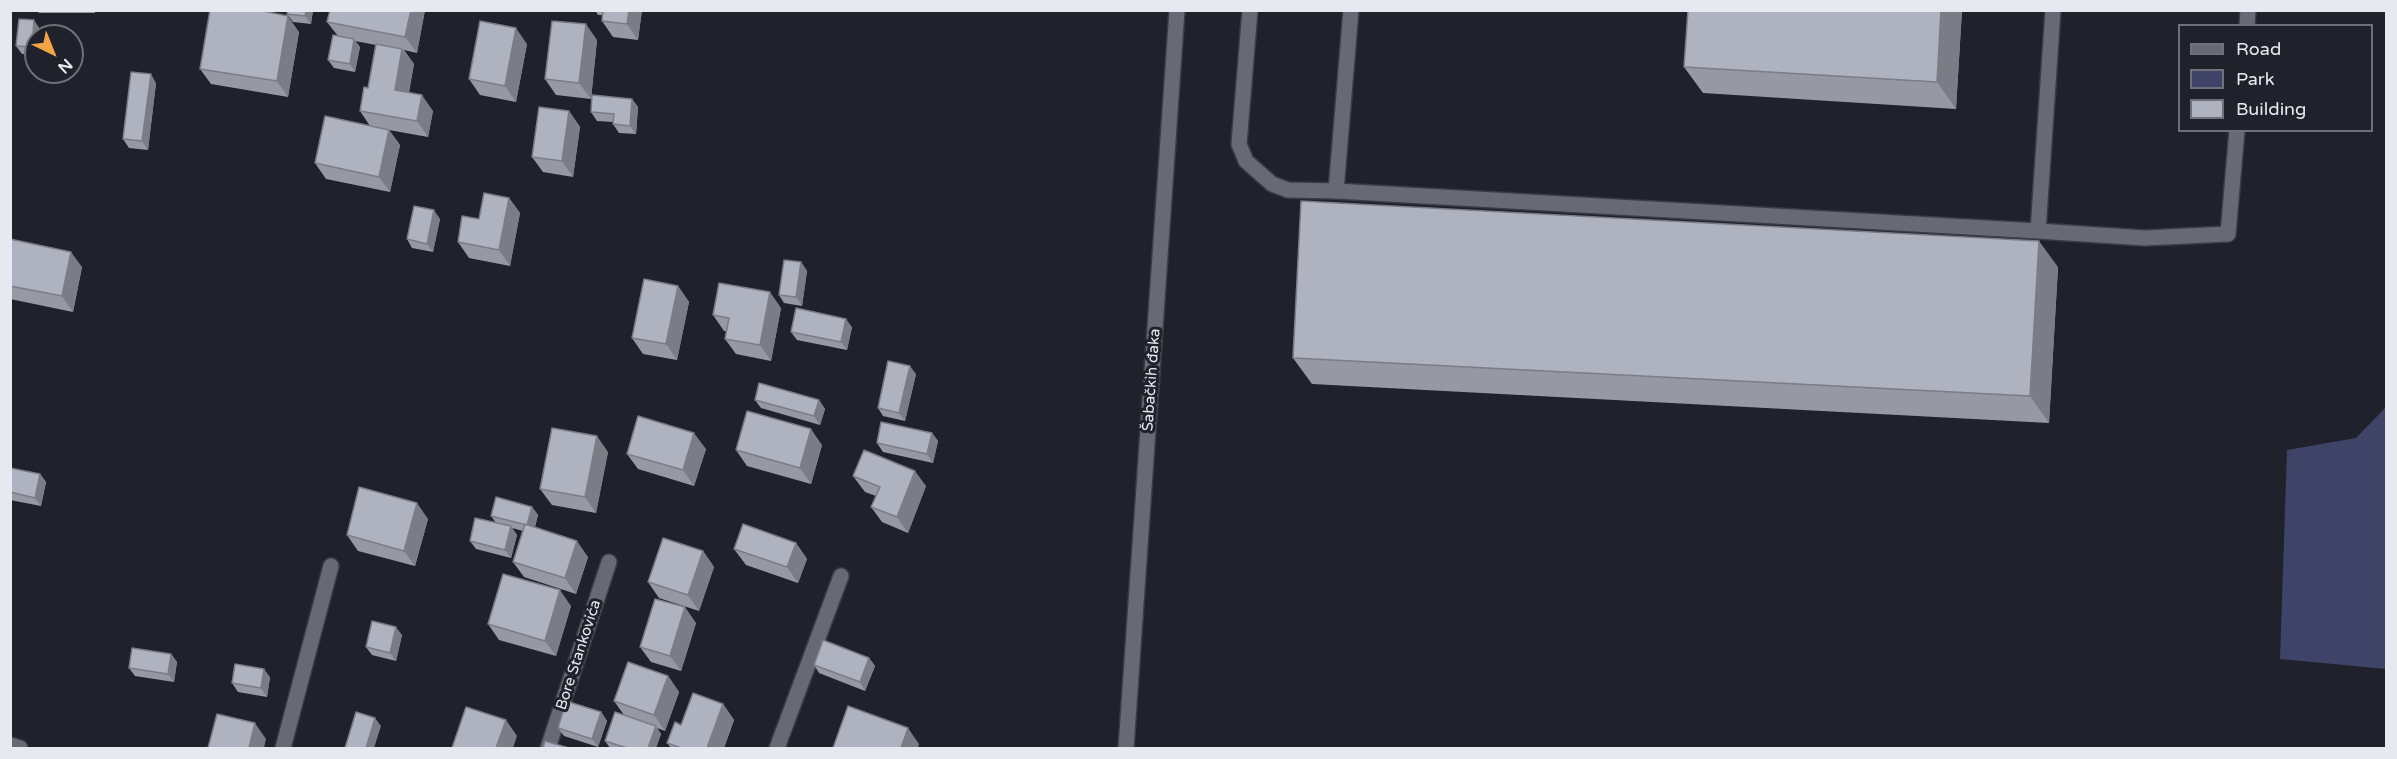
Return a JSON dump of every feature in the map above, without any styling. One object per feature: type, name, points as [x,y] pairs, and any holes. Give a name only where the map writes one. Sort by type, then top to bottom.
[{"type":"street","name":"Šabačkih đaka","points":[[1126,748],[1177,10]]},
{"type":"street","points":[[1250,10],[1239,144],[1246,161],[1272,184],[1288,190],[2145,237],[2228,234],[2237,132]]},
{"type":"street","points":[[1336,191],[1351,10]]},
{"type":"street","points":[[2038,231],[2053,10]]},
{"type":"street","name":"Bore Stankovića","points":[[548,748],[609,562]]},
{"type":"street","points":[[283,748],[331,566]]},
{"type":"street","points":[[777,748],[841,576]]},
{"type":"street","points":[[10,745],[20,748]]},
{"type":"green space","points":[[2386,407],[2386,669],[2280,659],[2287,450],[2356,438]]},
{"type":"building","points":[[210,10],[258,10],[288,16],[277,81],[200,69]]},
{"type":"building","points":[[288,10],[306,10],[305,16],[287,14]]},
{"type":"building","points":[[330,10],[411,10],[405,37],[327,22]]},
{"type":"building","points":[[603,10],[629,10],[627,24],[602,21]]},
{"type":"building","points":[[1688,10],[1941,10],[1937,82],[1684,67]]},
{"type":"building","points":[[19,19],[34,20],[34,24],[24,24],[24,46],[16,46]]},
{"type":"building","points":[[480,21],[516,28],[505,86],[469,79]]},
{"type":"building","points":[[552,21],[586,24],[579,83],[545,79]]},
{"type":"building","points":[[333,35],[354,39],[350,64],[328,60]]},
{"type":"building","points":[[376,44],[402,49],[395,90],[422,95],[417,121],[360,111],[364,87],[368,88]]},
{"type":"building","points":[[131,72],[151,74],[142,141],[123,139]]},
{"type":"building","points":[[592,95],[632,99],[630,126],[613,124],[614,114],[591,112]]},
{"type":"building","points":[[539,107],[569,111],[562,161],[532,157]]},
{"type":"building","points":[[325,116],[389,130],[379,177],[315,163]]},
{"type":"building","points":[[484,193],[509,198],[499,250],[458,242],[462,216],[479,219]]},
{"type":"building","points":[[1301,201],[2039,241],[2030,396],[1293,358]]},
{"type":"building","points":[[414,206],[434,210],[427,244],[407,239]]},
{"type":"building","points":[[10,239],[71,252],[62,296],[10,286]]},
{"type":"building","points":[[784,260],[801,262],[796,297],[779,295]]},
{"type":"building","points":[[644,279],[678,286],[666,344],[632,338]]},
{"type":"building","points":[[719,283],[770,292],[760,345],[725,339],[729,318],[713,315]]},
{"type":"building","points":[[796,308],[846,319],[841,342],[791,332]]},
{"type":"building","points":[[888,361],[910,366],[899,413],[878,408]]},
{"type":"building","points":[[759,383],[819,400],[814,416],[755,400]]},
{"type":"building","points":[[747,411],[811,429],[800,468],[736,450]]},
{"type":"building","points":[[638,416],[694,433],[683,470],[627,454]]},
{"type":"building","points":[[881,422],[932,433],[927,454],[877,443]]},
{"type":"building","points":[[552,428],[597,436],[585,497],[540,489]]},
{"type":"building","points":[[864,450],[915,471],[897,517],[871,507],[880,487],[853,476]]},
{"type":"building","points":[[10,468],[40,474],[35,498],[10,492]]},
{"type":"building","points":[[359,487],[417,503],[404,551],[347,535]]},
{"type":"building","points":[[496,497],[532,507],[527,525],[491,516]]},
{"type":"building","points":[[475,518],[511,526],[505,550],[470,541]]},
{"type":"building","points":[[525,524],[577,541],[565,578],[513,562]]},
{"type":"building","points":[[743,524],[796,543],[787,567],[734,549]]},
{"type":"building","points":[[663,538],[703,551],[688,595],[648,582]]},
{"type":"building","points":[[503,574],[560,590],[545,641],[488,624]]},
{"type":"building","points":[[655,599],[685,607],[670,656],[640,647]]},
{"type":"building","points":[[372,621],[396,627],[390,653],[366,647]]},
{"type":"building","points":[[823,640],[869,658],[860,682],[814,665]]},
{"type":"building","points":[[132,648],[171,654],[168,674],[129,668]]},
{"type":"building","points":[[628,662],[668,676],[654,715],[614,701]]},
{"type":"building","points":[[235,664],[264,669],[261,688],[232,683]]},
{"type":"building","points":[[693,693],[723,704],[707,748],[681,748],[667,743],[675,722],[681,725]]},
{"type":"building","points":[[566,701],[601,712],[592,739],[558,728]]},
{"type":"building","points":[[848,706],[908,728],[901,748],[833,748]]},
{"type":"building","points":[[466,707],[506,720],[496,748],[452,748]]},
{"type":"building","points":[[356,712],[375,718],[366,748],[345,748]]},
{"type":"building","points":[[615,712],[656,726],[648,748],[627,748],[605,741]]},
{"type":"building","points":[[217,714],[255,723],[249,748],[208,748]]},
{"type":"building","points":[[545,741],[569,748],[543,748]]}]
